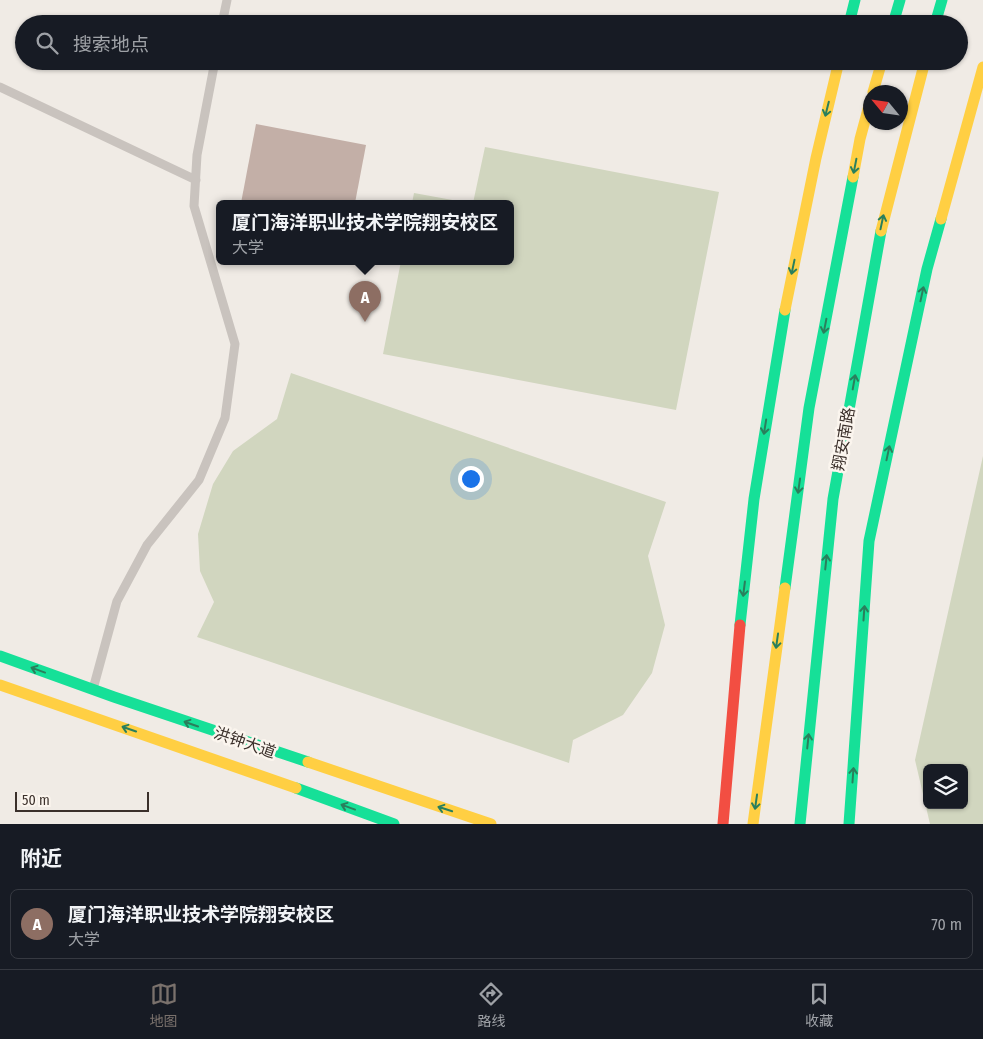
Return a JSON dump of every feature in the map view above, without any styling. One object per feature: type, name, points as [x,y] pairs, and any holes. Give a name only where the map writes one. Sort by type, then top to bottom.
[{"type":"main road","points":[[851,15],[855,0]]},
{"type":"main road","points":[[896,15],[900,0]]},
{"type":"main road","points":[[938,15],[942,0]]},
{"type":"main road","points":[[849,824],[869,541],[927,270],[983,67]]},
{"type":"main road","points":[[723,824],[740,618],[761,455],[788,290],[837,70]]},
{"type":"main road","points":[[875,85],[879,70]]},
{"type":"main road","name":"翔安南路","points":[[800,824],[833,499],[883,218],[923,70]]},
{"type":"main road","points":[[753,824],[809,408],[863,128]]},
{"type":"main road","name":"洪钟大道","points":[[0,656],[90,702],[394,824]]},
{"type":"main road","name":"洪钟大道","points":[[0,685],[90,702],[491,824]]},
{"type":"lane","points":[[224,15],[227,0]]},
{"type":"lane","points":[[90,702],[117,601],[147,545],[199,480],[225,418],[235,344],[194,206],[197,155],[213,70]]},
{"type":"lane","points":[[0,86],[196,180]]},
{"type":"green space","points":[[485,147],[719,192],[676,410],[383,354],[400,265],[514,265],[514,200],[474,200]]},
{"type":"green space","points":[[414,193],[452,200],[413,200]]},
{"type":"green space","points":[[291,373],[666,502],[648,556],[665,625],[652,673],[623,715],[573,740],[569,763],[197,637],[214,602],[200,571],[198,534],[213,484],[233,451],[277,419]]},
{"type":"green space","points":[[983,456],[983,824],[930,824],[926,809],[968,809],[968,764],[923,764],[923,794],[915,760]]},
{"type":"building","points":[[256,124],[366,145],[356,200],[242,200]]},
{"type":"traffic: fast","points":[[851,15],[855,0]]},
{"type":"traffic: fast","points":[[896,15],[900,0]]},
{"type":"traffic: fast","points":[[938,15],[942,0]]},
{"type":"traffic: fast","points":[[785,588],[809,408],[853,177]]},
{"type":"traffic: fast","points":[[849,824],[869,541],[927,269],[941,219]]},
{"type":"traffic: fast","points":[[800,824],[833,499],[881,231]]},
{"type":"traffic: fast","points":[[740,625],[754,499],[785,310]]},
{"type":"traffic: fast","points":[[0,656],[114,697],[308,762]]},
{"type":"traffic: fast","points":[[296,788],[394,824]]},
{"type":"traffic: slow","points":[[941,219],[983,67]]},
{"type":"traffic: slow","points":[[785,310],[816,158],[837,70]]},
{"type":"traffic: slow","points":[[875,85],[879,70]]},
{"type":"traffic: slow","points":[[881,231],[923,70]]},
{"type":"traffic: slow","points":[[853,177],[863,128]]},
{"type":"traffic: slow","points":[[753,824],[785,588]]},
{"type":"traffic: slow","points":[[0,685],[296,788]]},
{"type":"traffic: slow","points":[[308,762],[491,824]]},
{"type":"traffic: jam","points":[[723,824],[740,625]]},
{"type":"place","name":"厦门海洋职业技术学院翔安校区","points":[[365,322]]}]
